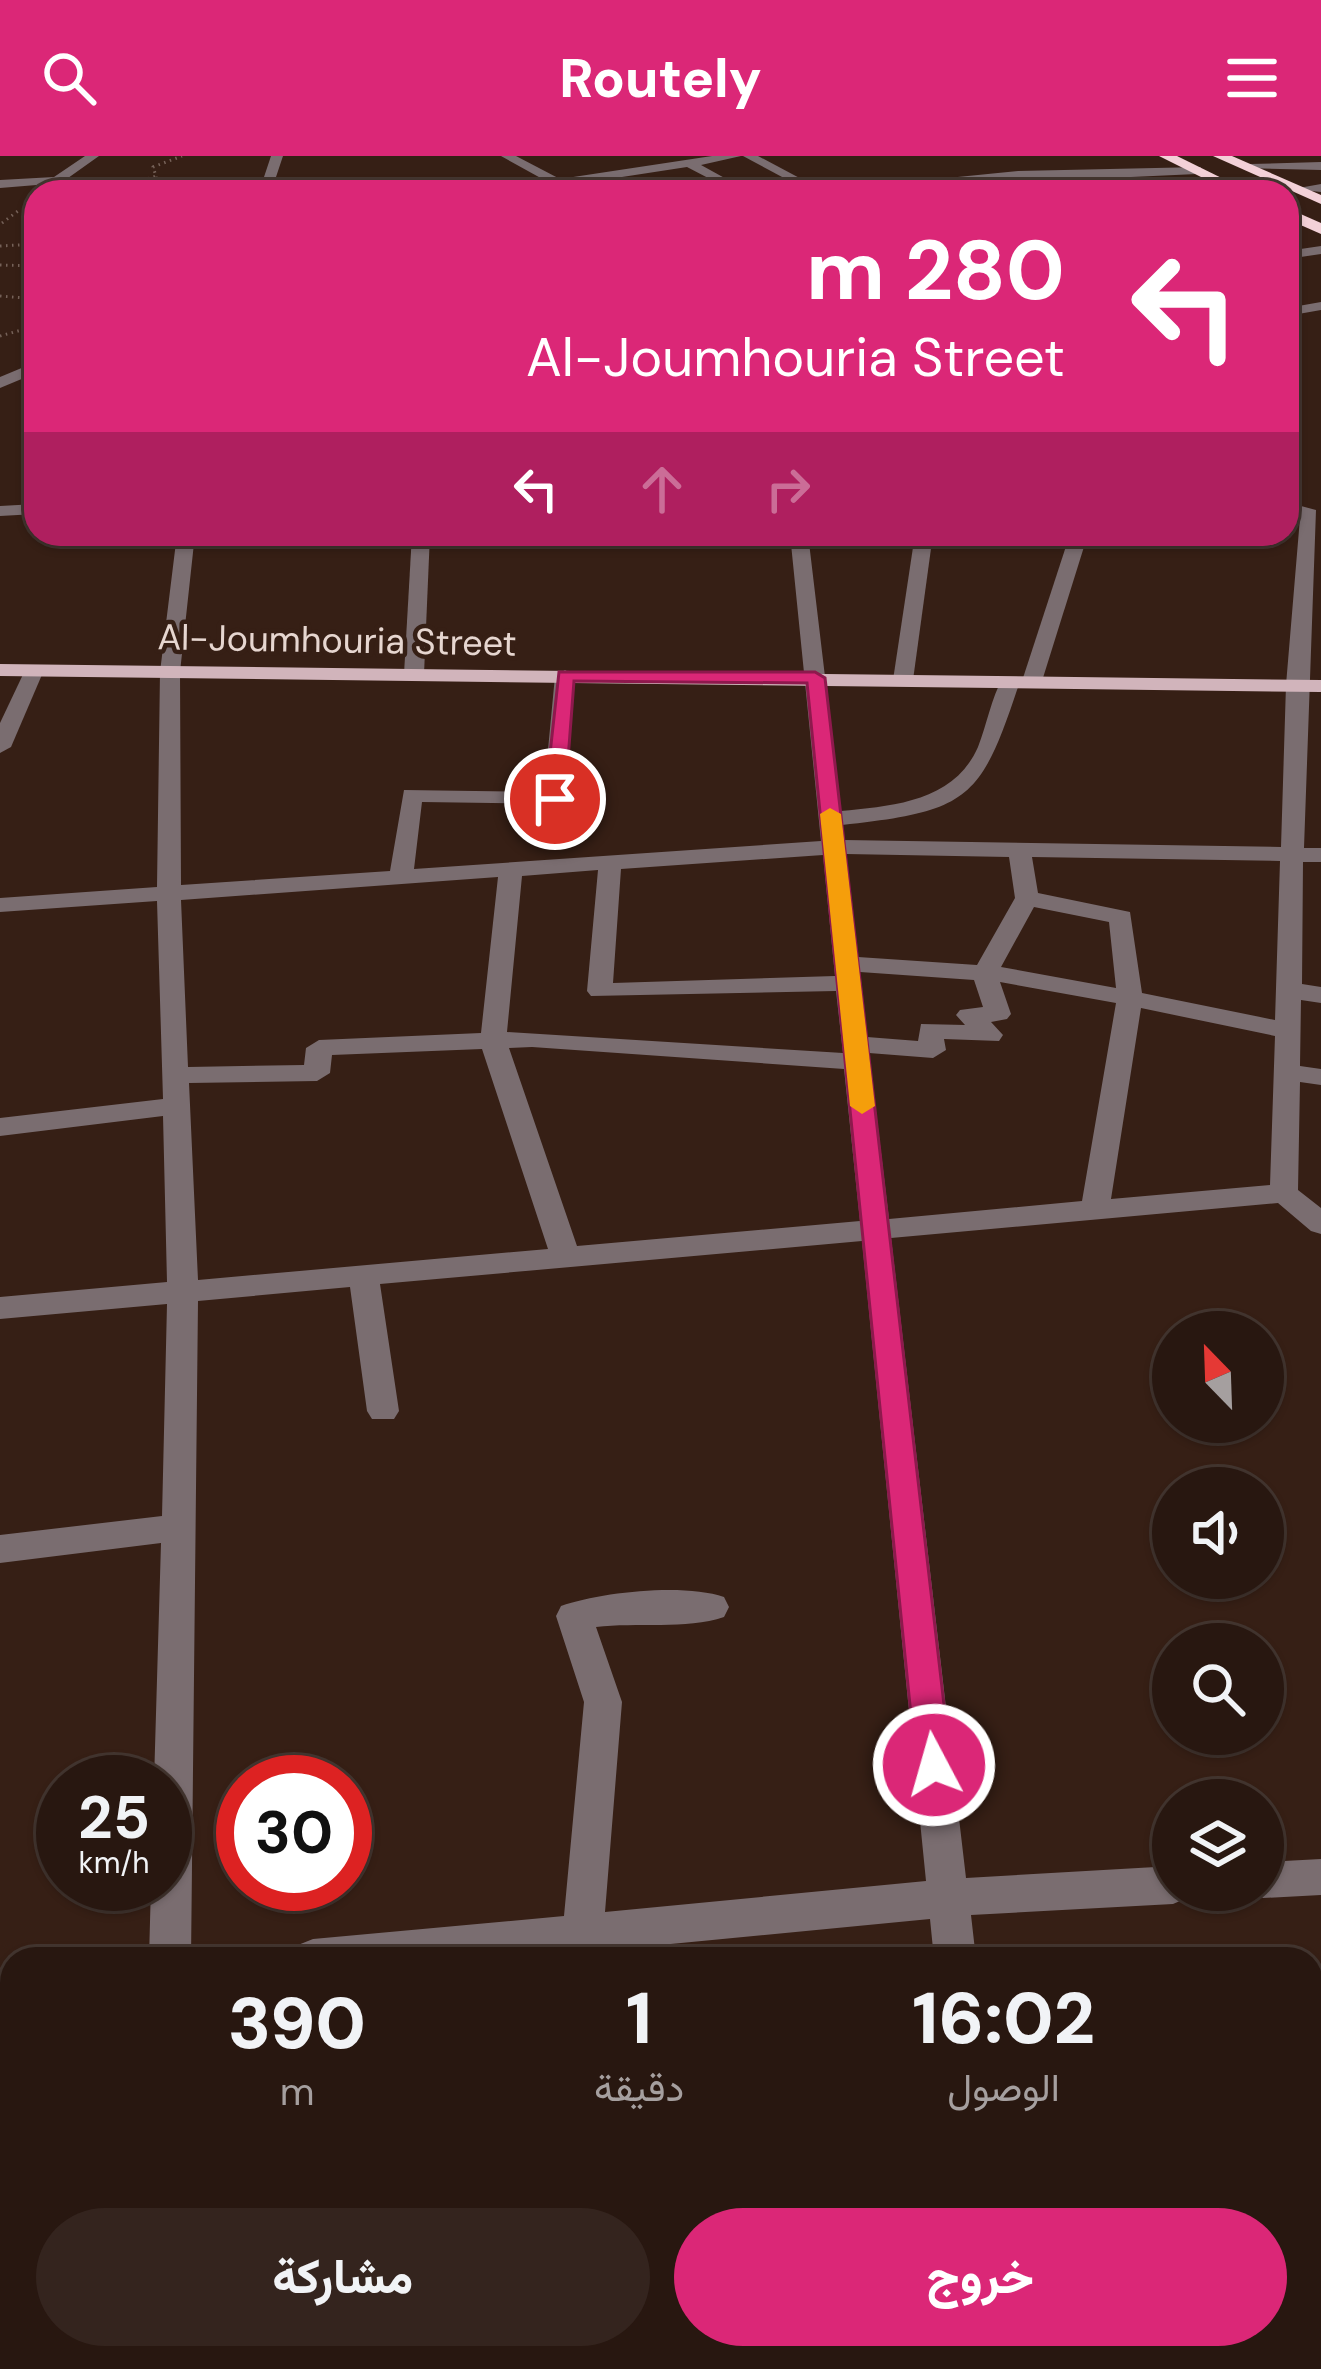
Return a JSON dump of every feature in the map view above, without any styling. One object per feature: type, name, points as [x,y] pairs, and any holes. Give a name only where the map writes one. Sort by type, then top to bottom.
[{"type":"highway","points":[[1166,156],[1218,180]]},
{"type":"highway","points":[[1220,156],[1278,180]]},
{"type":"highway","points":[[1299,189],[1321,200]]},
{"type":"main road","name":"Al-Joumhouria Street","points":[[0,670],[1308,685]]},
{"type":"street","points":[[56,180],[92,156]]},
{"type":"street","points":[[507,156],[549,180]]},
{"type":"street","points":[[537,172],[658,156]]},
{"type":"street","points":[[606,180],[735,156]]},
{"type":"street","points":[[749,156],[797,180]]},
{"type":"street","points":[[688,163],[721,180]]},
{"type":"street","points":[[990,164],[1028,180]]},
{"type":"street","points":[[1250,168],[1321,166]]},
{"type":"street","points":[[957,180],[1197,170]]},
{"type":"street","points":[[1299,189],[1321,188]]},
{"type":"street","points":[[1284,1193],[1292,852],[1308,685],[1305,510]]},
{"type":"street","points":[[170,1947],[183,1294],[169,893],[170,672],[185,546]]},
{"type":"street","points":[[414,674],[420,546]]},
{"type":"street","points":[[800,546],[954,1947]]},
{"type":"street","points":[[903,680],[922,546]]},
{"type":"street","points":[[0,905],[610,863],[833,833],[934,801],[962,784],[982,762],[1021,681],[1073,546]]},
{"type":"street","points":[[0,747],[34,670]]},
{"type":"street","points":[[401,877],[412,795],[555,799],[566,676]]},
{"type":"street","points":[[833,833],[1019,849],[1321,855]]},
{"type":"street","points":[[0,1126],[176,1090],[316,1073],[319,1048],[532,1039],[856,1053],[933,1050],[930,1030],[990,1035],[969,1015],[998,1014],[985,974],[1027,898],[1019,849]]},
{"type":"street","points":[[610,863],[600,991],[848,973],[1023,976],[1288,1030]]},
{"type":"street","points":[[511,869],[493,1041],[566,1258]]},
{"type":"street","points":[[1027,898],[1121,917],[1130,998],[1095,1209]]},
{"type":"street","points":[[1288,990],[1321,995]]},
{"type":"street","points":[[1287,1072],[1321,1077]]},
{"type":"street","points":[[0,1309],[1284,1193],[1321,1224]]},
{"type":"street","points":[[364,1277],[382,1411]]},
{"type":"street","points":[[0,1549],[179,1527]]},
{"type":"street","points":[[583,1934],[603,1702],[574,1616],[637,1607],[711,1607]]},
{"type":"street","points":[[1284,1879],[1321,1877]]},
{"type":"street","points":[[443,1947],[949,1898],[1152,1887]]},
{"type":"path","points":[[156,180],[153,166],[182,156]]},
{"type":"path","points":[[144,180],[156,176]]},
{"type":"path","points":[[0,210],[20,211],[2,223]]},
{"type":"slow traffic","points":[[830,814],[862,1106]]},
{"type":"route","points":[[555,799],[566,676],[815,678],[934,1765]]}]
